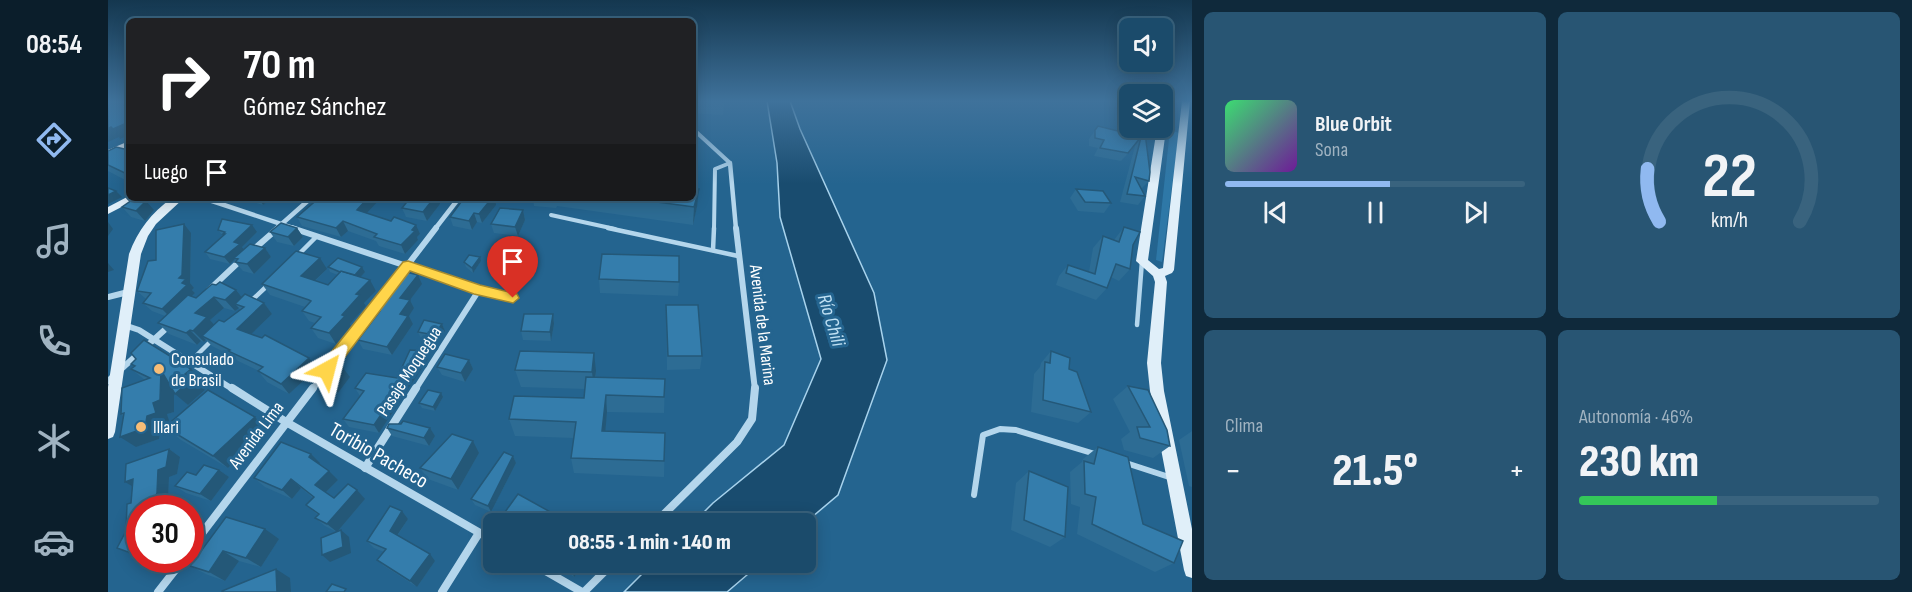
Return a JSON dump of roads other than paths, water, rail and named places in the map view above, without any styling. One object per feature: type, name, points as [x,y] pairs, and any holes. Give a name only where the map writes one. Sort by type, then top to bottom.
[{"type":"main road","points":[[108,154],[126,145]]},
{"type":"main road","points":[[108,160],[126,151]]},
{"type":"street","points":[[1158,274],[1168,270],[1183,129]]},
{"type":"street","points":[[1161,138],[1142,261],[1158,274],[1161,282],[1154,363],[1157,391],[1175,478],[1186,502],[1192,570]]},
{"type":"street","name":"Avenida de la Marina","points":[[665,513],[736,442],[752,419],[756,396],[738,256],[730,163]]},
{"type":"street","points":[[108,211],[128,201]]},
{"type":"street","points":[[108,432],[112,377],[124,325],[135,254],[141,235],[150,222],[175,201]]},
{"type":"street","points":[[210,201],[280,226],[408,265],[479,290],[513,298]]},
{"type":"street","points":[[204,294],[308,201]]},
{"type":"street","name":"Avenida Lima","points":[[204,530],[457,201]]},
{"type":"street","name":"Pasaje Moquegua","points":[[365,468],[479,290]]},
{"type":"street","points":[[108,297],[128,292]]},
{"type":"street","points":[[112,377],[179,316]]},
{"type":"street","name":"Toribio Pacheco","points":[[124,325],[139,330],[286,422],[483,535]]},
{"type":"street","points":[[442,592],[479,533]]},
{"type":"street","points":[[158,592],[173,573]]},
{"type":"street","points":[[549,573],[583,592],[603,573]]},
{"type":"lane","points":[[696,132],[730,163],[715,169],[713,250]]},
{"type":"lane","points":[[551,215],[738,256]]},
{"type":"lane","points":[[291,262],[316,237]]},
{"type":"lane","points":[[1137,325],[1142,261]]},
{"type":"lane","points":[[249,303],[274,278]]},
{"type":"lane","points":[[191,361],[216,336]]},
{"type":"lane","points":[[974,495],[983,435],[1000,429],[1016,430],[1103,456]]},
{"type":"lane","points":[[1114,459],[1175,478]]},
{"type":"water","name":"Río Chili","points":[[771,129],[800,129],[874,293],[887,360],[838,495],[816,514],[703,513],[784,445],[821,359],[780,217],[777,163]]},
{"type":"water","points":[[643,573],[749,573],[727,592],[624,592]]},
{"type":"place","name":"Consulado de Brasil","points":[[159,369]]},
{"type":"place","name":"Illari","points":[[141,427]]}]
